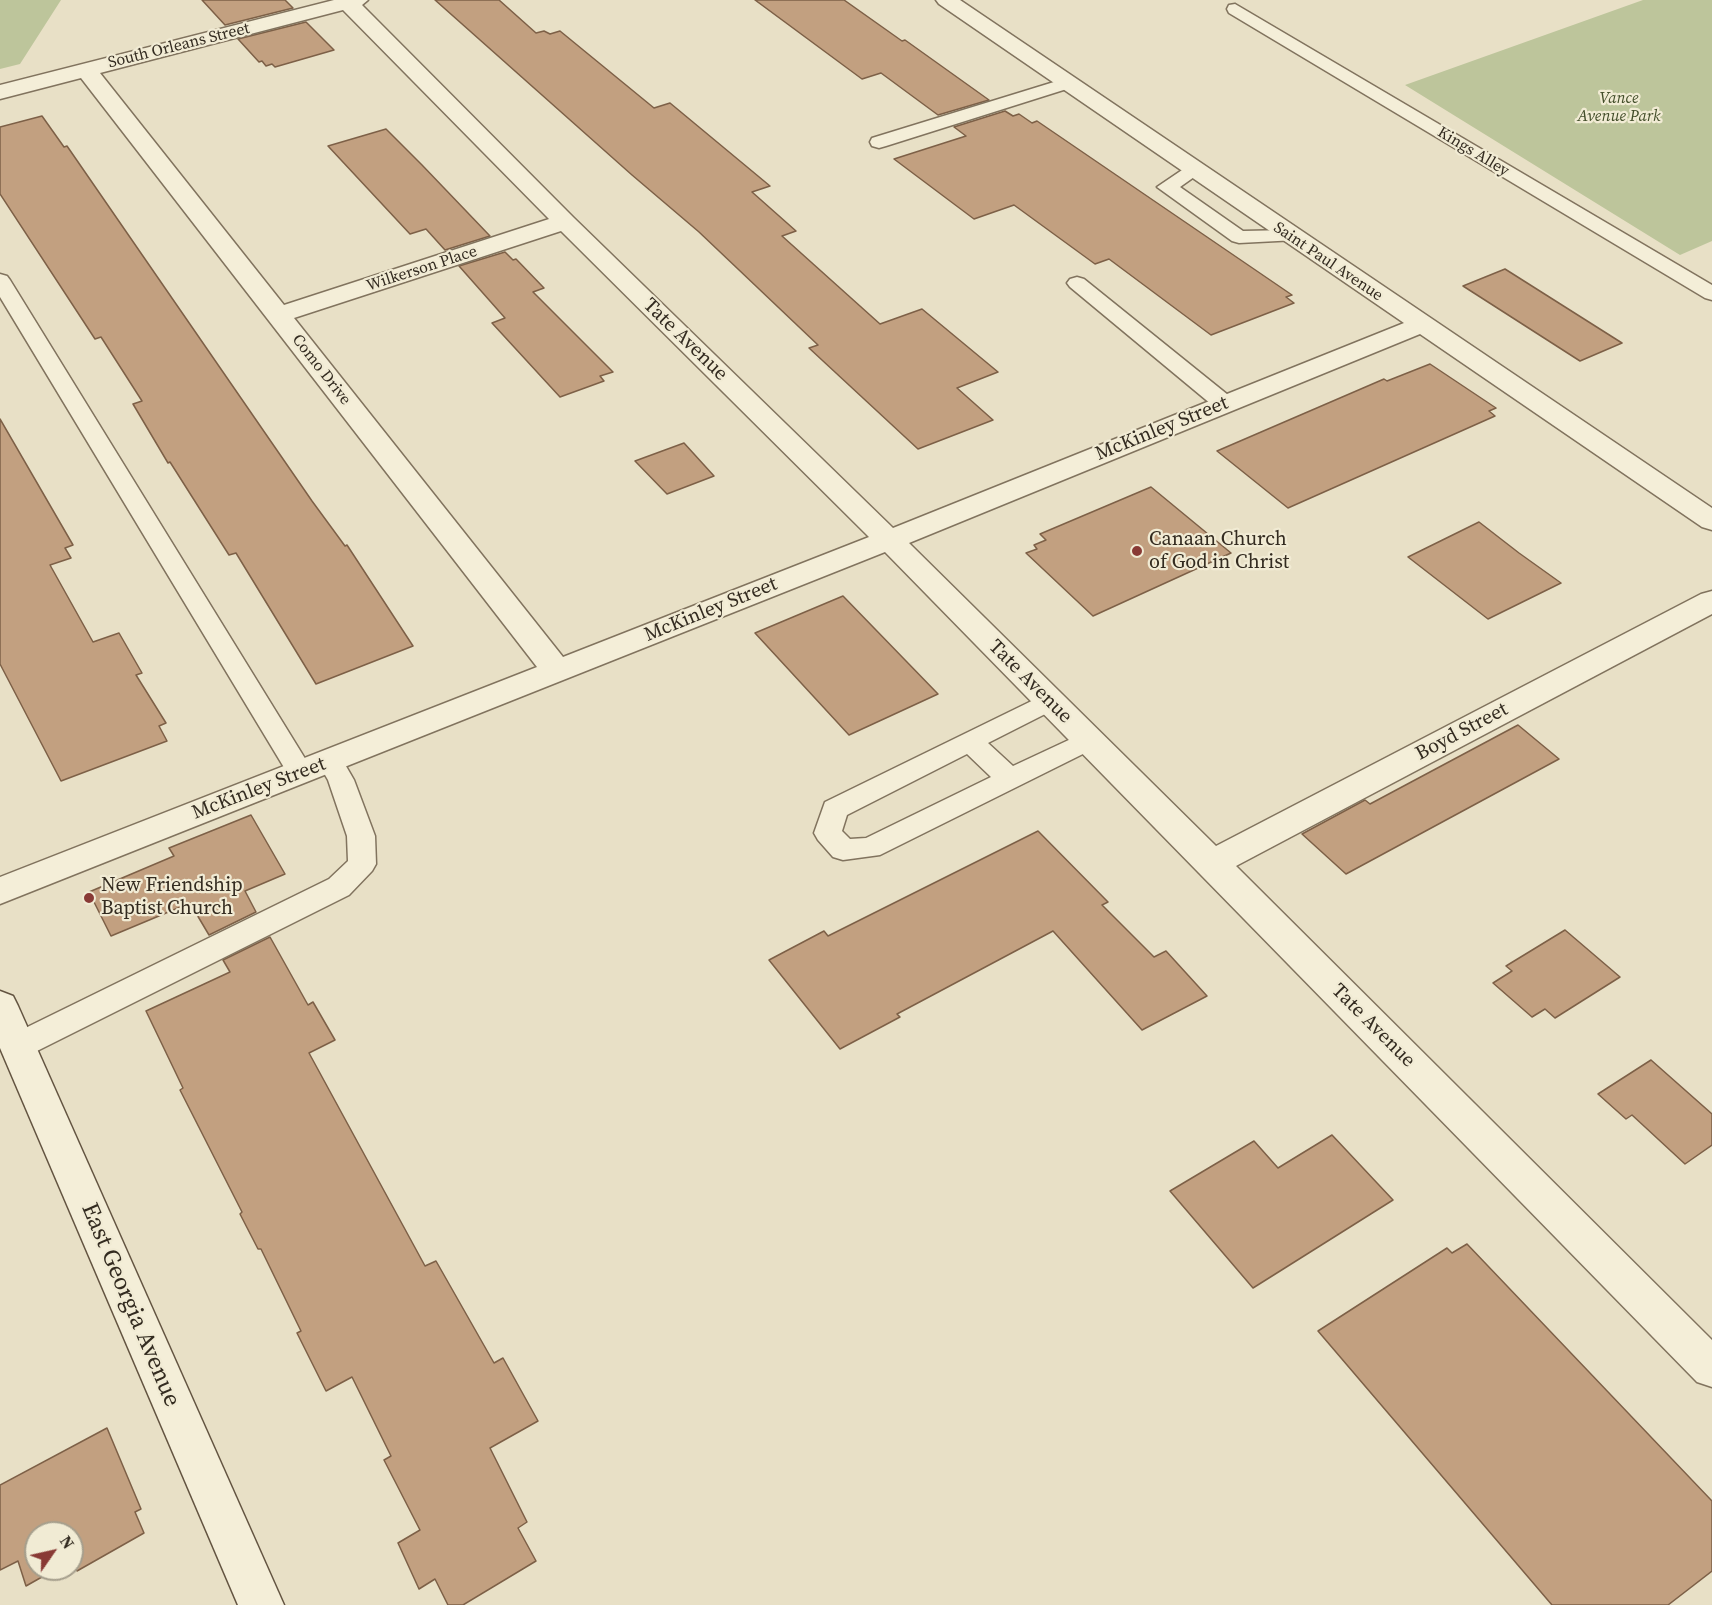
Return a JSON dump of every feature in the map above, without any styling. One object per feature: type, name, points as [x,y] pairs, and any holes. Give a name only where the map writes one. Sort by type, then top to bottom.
[{"type":"street","name":"Saint Paul Avenue","points":[[946,0],[1712,521]]},
{"type":"street","name":"South Orleans Street","points":[[0,92],[350,1]]},
{"type":"street","name":"Tate Avenue","points":[[350,1],[565,222],[889,540],[1712,1368]]},
{"type":"street","name":"Como Drive","points":[[86,70],[557,671]]},
{"type":"street","name":"Wilkerson Place","points":[[278,315],[565,222]]},
{"type":"street","name":"McKinley Street","points":[[0,891],[889,540],[1421,325]]},
{"type":"street","name":"Boyd Street","points":[[1212,863],[1712,601]]},
{"type":"street","name":"East Georgia Avenue","points":[[0,1006],[261,1605]]},
{"type":"lane","name":"Kings Alley","points":[[1235,9],[1712,294]]},
{"type":"lane","points":[[879,142],[1067,83]]},
{"type":"lane","points":[[1195,170],[1167,187],[1239,237],[1290,236]]},
{"type":"lane","points":[[0,280],[300,772]]},
{"type":"lane","points":[[1077,283],[1225,404]]},
{"type":"lane","points":[[1050,701],[835,809],[828,833],[843,850],[870,848],[1088,740]]},
{"type":"lane","points":[[970,742],[1010,778]]},
{"type":"lane","points":[[18,1046],[339,887],[362,864],[361,836],[341,780],[330,761]]},
{"type":"green space","points":[[0,0],[61,0],[20,64],[0,69]]},
{"type":"green space","name":"Vance Avenue Park","points":[[1643,0],[1712,0],[1712,241],[1680,255],[1405,85]]},
{"type":"building","points":[[202,0],[285,0],[293,8],[225,25]]},
{"type":"building","points":[[435,0],[499,0],[536,33],[544,31],[550,34],[560,31],[654,108],[670,103],[770,186],[752,192],[796,231],[782,236],[880,324],[922,309],[998,372],[957,388],[993,420],[918,449],[809,348],[818,345],[699,232]]},
{"type":"building","points":[[755,0],[844,0],[989,100],[938,115],[881,73],[862,79]]},
{"type":"building","points":[[306,22],[334,50],[275,67],[272,64],[266,66],[262,61],[259,62],[238,39]]},
{"type":"building","points":[[1005,111],[1013,116],[1019,114],[1032,123],[1037,121],[1292,295],[1286,297],[1294,303],[1211,335],[1109,259],[1095,264],[1014,205],[974,219],[894,159],[966,136],[954,127]]},
{"type":"building","points":[[42,116],[64,147],[67,146],[312,501],[345,546],[347,545],[413,646],[316,684],[236,553],[229,555],[170,462],[168,463],[133,404],[142,401],[101,337],[95,339],[0,194],[0,127]]},
{"type":"building","points":[[386,129],[490,236],[445,250],[426,229],[410,234],[328,146]]},
{"type":"building","points":[[505,252],[513,260],[516,259],[544,288],[533,292],[613,372],[600,376],[604,381],[560,397],[492,323],[505,318],[459,266]]},
{"type":"building","points":[[1505,269],[1622,343],[1580,361],[1463,286]]},
{"type":"building","points":[[1430,364],[1496,408],[1489,411],[1495,416],[1288,508],[1217,451],[1384,379],[1387,381]]},
{"type":"building","points":[[0,419],[73,545],[65,548],[71,558],[50,565],[93,642],[119,633],[142,673],[136,675],[166,723],[159,726],[167,741],[61,781],[0,664]]},
{"type":"building","points":[[684,443],[714,476],[667,494],[635,461]]},
{"type":"building","points":[[1151,487],[1231,553],[1093,616],[1026,553],[1037,549],[1034,545],[1046,540],[1040,534]]},
{"type":"building","points":[[1479,522],[1561,583],[1488,619],[1408,557]]},
{"type":"building","points":[[843,596],[938,694],[849,735],[755,633]]},
{"type":"building","points":[[1518,725],[1559,759],[1346,874],[1302,834],[1365,800],[1370,804]]},
{"type":"building","points":[[251,815],[285,874],[245,891],[256,912],[209,935],[190,903],[111,936],[89,892],[174,856],[169,848]]},
{"type":"building","points":[[1038,831],[1108,902],[1102,905],[1154,957],[1166,951],[1207,996],[1142,1030],[1053,931],[897,1014],[900,1017],[840,1049],[769,960],[824,931],[828,936]]},
{"type":"building","points":[[1565,930],[1620,977],[1555,1018],[1545,1009],[1532,1017],[1493,983],[1512,971],[1506,966]]},
{"type":"building","points":[[270,937],[308,1005],[313,1002],[335,1040],[309,1053],[425,1266],[436,1261],[494,1363],[503,1358],[538,1421],[490,1448],[527,1522],[518,1528],[536,1561],[463,1605],[448,1605],[435,1579],[419,1589],[398,1543],[420,1530],[384,1460],[391,1456],[352,1377],[326,1391],[297,1333],[301,1331],[261,1249],[258,1249],[240,1214],[242,1212],[180,1090],[183,1088],[146,1011],[230,972],[223,960]]},
{"type":"building","points":[[1651,1060],[1712,1114],[1712,1145],[1685,1164],[1632,1115],[1626,1119],[1598,1094]]},
{"type":"building","points":[[1332,1135],[1393,1200],[1253,1288],[1170,1191],[1254,1141],[1278,1168]]},
{"type":"building","points":[[1467,1244],[1712,1501],[1712,1571],[1668,1605],[1552,1605],[1318,1331],[1447,1248],[1452,1253]]},
{"type":"building","points":[[107,1428],[141,1509],[135,1512],[144,1533],[84,1567],[84,1521],[24,1521],[24,1580],[18,1561],[0,1570],[0,1485]]},
{"type":"building","points":[[24,1581],[35,1581],[26,1586]]},
{"type":"place","name":"Canaan Church of God in Christ","points":[[1137,551]]},
{"type":"place","name":"New Friendship Baptist Church","points":[[89,898]]}]
